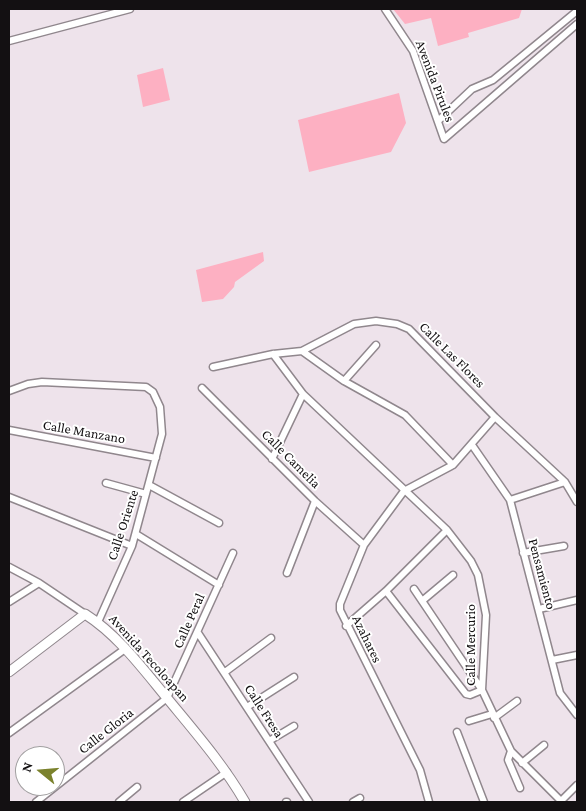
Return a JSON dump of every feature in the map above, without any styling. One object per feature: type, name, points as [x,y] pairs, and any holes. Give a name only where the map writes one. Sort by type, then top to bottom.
[{"type":"street","points":[[9,41],[130,9]]},
{"type":"street","name":"Avenida Pirules","points":[[385,9],[413,51],[444,138],[535,58]]},
{"type":"street","points":[[438,121],[472,89],[493,80],[577,11]]},
{"type":"street","points":[[529,51],[535,58],[577,24]]},
{"type":"street","name":"Calle Las Flores","points":[[302,351],[354,324],[376,321],[397,324],[409,329],[497,418],[565,482],[577,502]]},
{"type":"street","points":[[344,382],[376,345]]},
{"type":"street","points":[[213,367],[273,354],[302,351],[344,382],[405,415],[453,465]]},
{"type":"street","name":"Calle Mercurio","points":[[273,354],[303,394],[447,530],[471,561],[483,594],[486,615],[482,690],[511,751],[561,802]]},
{"type":"street","name":"Calle Oriente","points":[[9,391],[28,384],[42,382],[146,387],[153,392],[160,407],[162,434],[136,534],[98,622]]},
{"type":"street","name":"Calle Camelia","points":[[202,388],[315,501],[364,545]]},
{"type":"street","points":[[272,459],[303,394]]},
{"type":"street","points":[[404,491],[453,465],[497,418]]},
{"type":"street","name":"Calle Manzano","points":[[9,430],[156,458]]},
{"type":"street","name":"Pensamiento","points":[[472,445],[510,500],[560,693],[577,715]]},
{"type":"street","points":[[510,500],[565,482]]},
{"type":"street","points":[[106,483],[146,494]]},
{"type":"street","points":[[149,485],[218,523]]},
{"type":"street","name":"Azahares","points":[[404,491],[364,545],[340,604],[340,610],[346,626],[420,770],[429,802]]},
{"type":"street","points":[[9,497],[132,546]]},
{"type":"street","points":[[287,574],[315,501]]},
{"type":"street","points":[[346,626],[386,591],[447,530]]},
{"type":"street","points":[[136,534],[219,584]]},
{"type":"street","points":[[523,554],[564,546]]},
{"type":"street","name":"Calle Peral","points":[[167,698],[233,553]]},
{"type":"street","points":[[9,567],[39,582],[86,614],[9,672]]},
{"type":"street","points":[[422,601],[453,575]]},
{"type":"street","points":[[9,602],[39,582]]},
{"type":"street","points":[[386,591],[466,694],[470,696],[482,690],[414,589]]},
{"type":"street","points":[[539,609],[577,600]]},
{"type":"street","name":"Avenida Tecoloapan","points":[[86,614],[98,622],[167,698],[227,772],[245,802]]},
{"type":"street","name":"Calle Fresa","points":[[198,633],[308,802]]},
{"type":"street","points":[[225,672],[272,638]]},
{"type":"street","points":[[9,733],[125,650]]},
{"type":"street","points":[[552,660],[577,655]]},
{"type":"street","points":[[247,707],[294,677]]},
{"type":"street","name":"Calle Gloria","points":[[36,802],[167,698]]},
{"type":"street","points":[[469,721],[493,716],[517,701]]},
{"type":"street","points":[[270,742],[294,726]]},
{"type":"street","points":[[457,732],[484,802]]},
{"type":"street","points":[[522,763],[544,745]]},
{"type":"street","points":[[511,751],[508,760],[520,788]]},
{"type":"street","points":[[184,802],[227,772]]},
{"type":"street","points":[[561,802],[577,785]]},
{"type":"street","points":[[119,802],[137,787]]},
{"type":"street","points":[[353,802],[360,798]]},
{"type":"building","points":[[393,9],[522,9],[519,18],[468,33],[469,37],[438,46],[431,18],[405,24]]},
{"type":"building","points":[[163,68],[170,100],[143,107],[137,75]]},
{"type":"building","points":[[399,93],[406,123],[391,152],[309,172],[298,120]]},
{"type":"building","points":[[263,252],[264,261],[235,282],[234,287],[223,299],[202,302],[196,270]]}]
